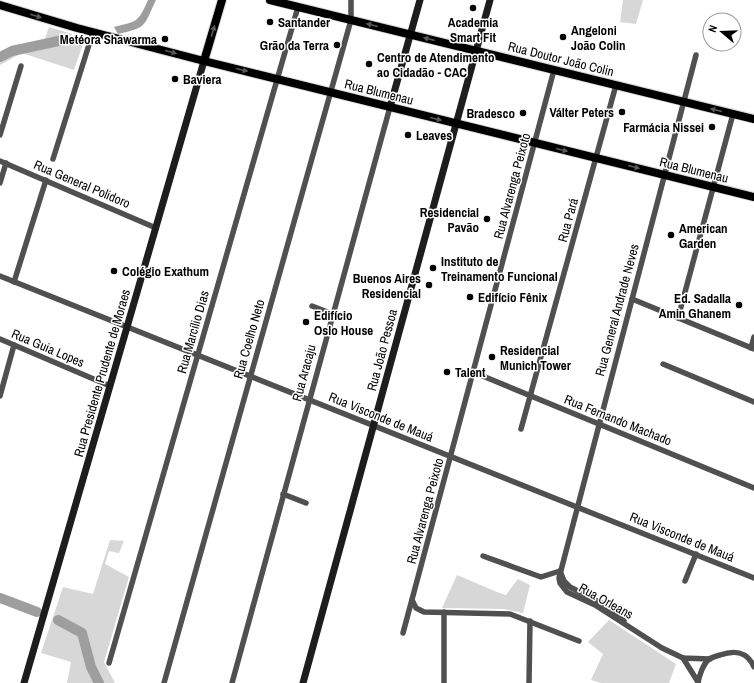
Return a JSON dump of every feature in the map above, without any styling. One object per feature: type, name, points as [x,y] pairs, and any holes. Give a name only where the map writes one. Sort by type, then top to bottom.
[{"type":"main road","name":"Rua Presidente Prudente de Moraes","points":[[204,61],[222,0]]},
{"type":"main road","name":"Rua Doutor João Colin","points":[[270,0],[754,119]]},
{"type":"main road","name":"Rua Blumenau","points":[[0,5],[93,32],[204,61],[754,197]]},
{"type":"street","name":"Rua Coelho Neto","points":[[164,683],[351,20],[351,0]]},
{"type":"street","name":"Rua Aracaju","points":[[232,683],[420,0]]},
{"type":"street","name":"Rua João Pessoa","points":[[303,683],[490,0]]},
{"type":"street","name":"Rua Marcílio Dias","points":[[109,663],[298,7]]},
{"type":"street","points":[[52,159],[93,32]]},
{"type":"street","name":"Rua General Andrade Neves","points":[[560,571],[696,55]]},
{"type":"street","name":"Rua Presidente Prudente de Moraes","points":[[24,683],[204,61]]},
{"type":"street","points":[[0,136],[21,66]]},
{"type":"street","name":"Rua Alvarenga Peixoto","points":[[403,633],[554,70]]},
{"type":"street","name":"Rua Pará","points":[[521,429],[616,85]]},
{"type":"street","points":[[678,318],[733,114]]},
{"type":"street","points":[[0,183],[3,162]]},
{"type":"street","name":"Rua General Polidoro","points":[[3,162],[156,228]]},
{"type":"street","points":[[14,282],[46,180]]},
{"type":"street","name":"Rua Visconde de Mauá","points":[[0,278],[14,282],[198,355],[754,578]]},
{"type":"street","points":[[632,299],[753,349],[754,337]]},
{"type":"street","points":[[312,306],[343,318]]},
{"type":"street","name":"Rua Guia Lopes","points":[[0,339],[110,386]]},
{"type":"street","points":[[0,396],[14,345]]},
{"type":"street","points":[[663,364],[754,402]]},
{"type":"street","name":"Rua Fernando Machado","points":[[473,372],[754,488]]},
{"type":"street","points":[[283,494],[306,503]]},
{"type":"street","points":[[685,581],[696,554]]},
{"type":"street","points":[[483,556],[541,577],[560,571]]},
{"type":"street","name":"Rua Orleans","points":[[560,571],[560,583],[567,592],[595,605],[651,642],[683,658],[710,659],[736,651],[748,657],[754,667]]},
{"type":"street","points":[[412,600],[419,611],[504,612],[579,641]]},
{"type":"street","points":[[444,612],[444,683]]},
{"type":"street","points":[[529,683],[530,621]]},
{"type":"street","points":[[683,658],[698,682]]},
{"type":"street","points":[[698,682],[706,663],[710,659]]},
{"type":"shaded area","points":[[148,0],[156,0],[146,21],[135,30],[118,34],[114,27],[136,20],[142,13]]},
{"type":"shaded area","points":[[623,0],[643,0],[636,24],[620,22]]},
{"type":"shaded area","points":[[49,27],[72,34],[72,37],[83,44],[74,70],[22,53],[0,65],[0,54],[14,45],[44,41]]},
{"type":"shaded area","points":[[110,540],[124,541],[119,553],[109,551],[105,564],[129,577],[104,662],[115,683],[67,683],[71,662],[41,653],[63,587],[93,594]]},
{"type":"shaded area","points":[[457,575],[506,595],[518,579],[530,585],[523,613],[504,609],[442,608]]},
{"type":"shaded area","points":[[609,620],[676,664],[669,683],[601,683],[591,680],[603,654],[588,642]]},
{"type":"waterway","points":[[0,57],[12,51],[63,40]]},
{"type":"waterway","points":[[0,598],[37,612]]},
{"type":"waterway","points":[[58,620],[82,633],[91,667],[99,683]]},
{"type":"place","name":"Academia Smart Fit","points":[[473,8]]},
{"type":"place","name":"Santander","points":[[270,22]]},
{"type":"place","name":"Angeloni João Colin","points":[[563,37]]},
{"type":"place","name":"Metéora Shawarma","points":[[165,39]]},
{"type":"place","name":"Grão da Terra","points":[[337,45]]},
{"type":"place","name":"Centro de Atendimento ao Cidadão - CAC","points":[[369,64]]},
{"type":"place","name":"Baviera","points":[[175,79]]},
{"type":"place","name":"Válter Peters","points":[[622,112]]},
{"type":"place","name":"Bradesco","points":[[523,113]]},
{"type":"place","name":"Farmácia Nissei","points":[[712,127]]},
{"type":"place","name":"Leaves","points":[[408,135]]},
{"type":"place","name":"Residencial Pavão","points":[[487,219]]},
{"type":"place","name":"American Garden","points":[[671,235]]},
{"type":"place","name":"Instituto de Treinamento Funcional","points":[[433,268]]},
{"type":"place","name":"Colégio Exathum","points":[[114,271]]},
{"type":"place","name":"Buenos Aires Residencial","points":[[429,285]]},
{"type":"place","name":"Edifício Fênix","points":[[470,297]]},
{"type":"place","name":"Ed. Sadalla Amin Ghanem","points":[[739,305]]},
{"type":"place","name":"Edifício Oslo House","points":[[306,322]]},
{"type":"place","name":"Residencial Munich Tower","points":[[492,357]]},
{"type":"place","name":"Talent","points":[[447,372]]}]
